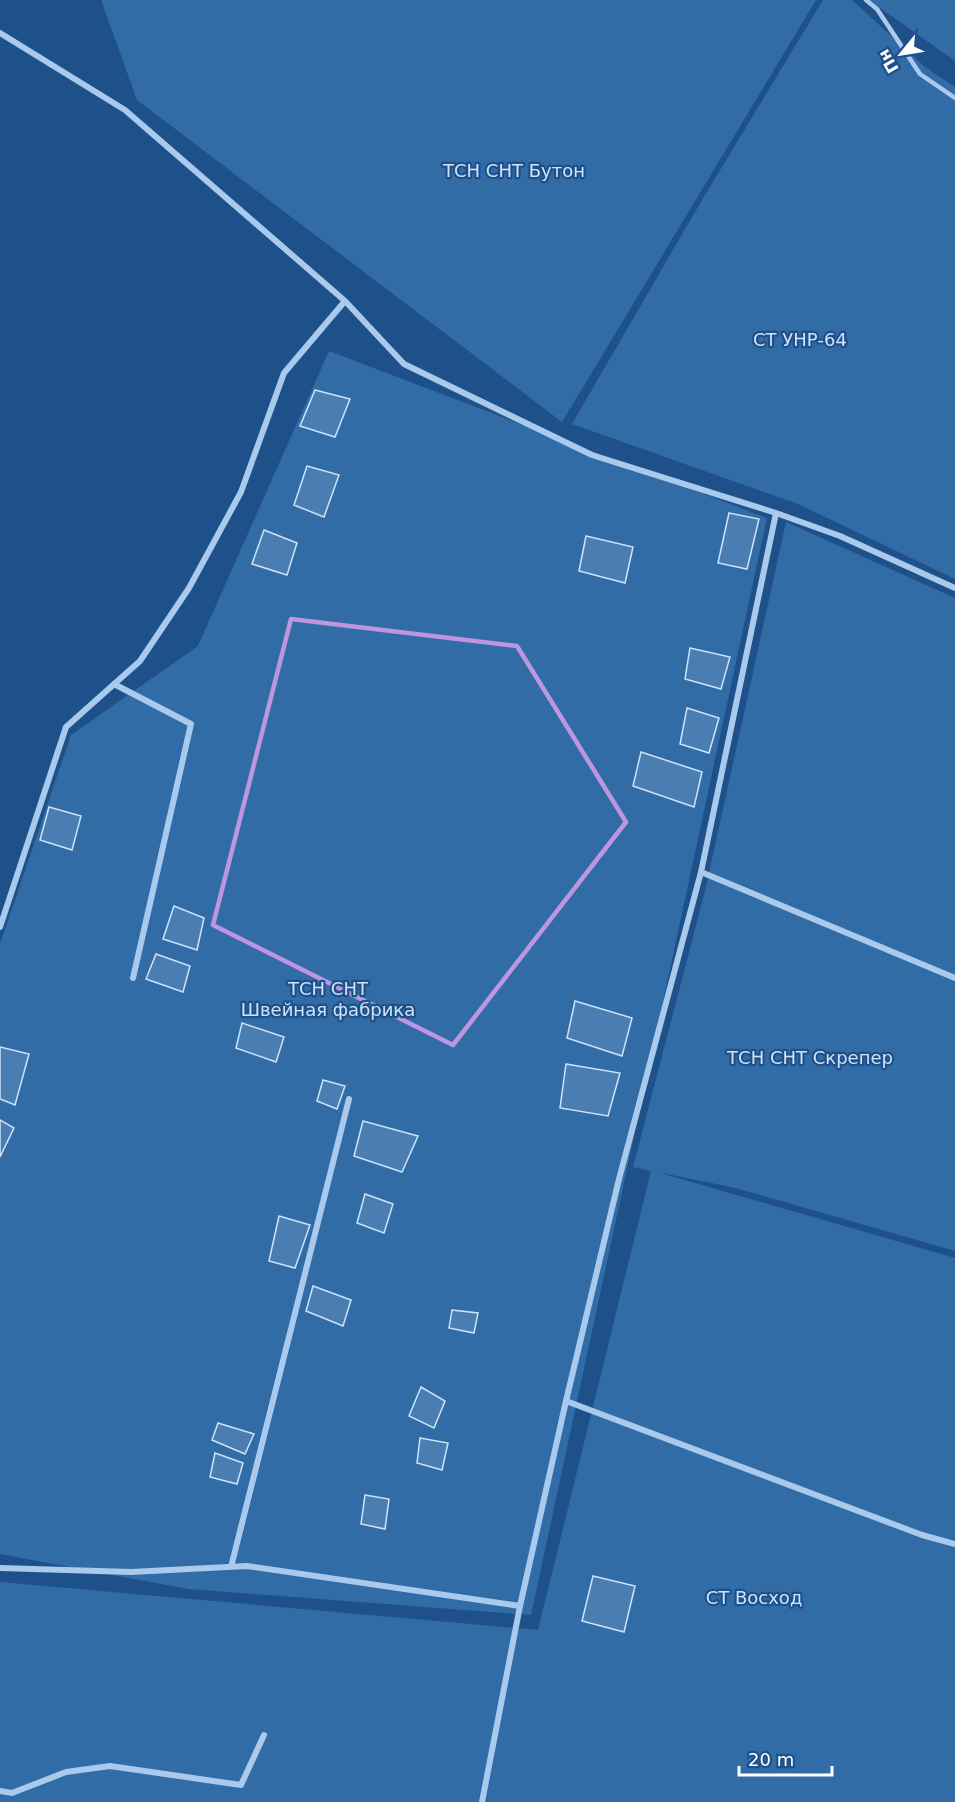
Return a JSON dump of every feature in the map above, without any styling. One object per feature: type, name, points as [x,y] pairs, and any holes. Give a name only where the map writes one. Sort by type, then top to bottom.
[{"type":"street","points":[[0,33],[125,110],[345,301],[404,364],[592,455],[777,513],[840,536],[955,588]]},
{"type":"street","points":[[0,927],[66,727],[140,661],[189,588],[241,492],[284,373],[345,301]]},
{"type":"street","points":[[482,1802],[520,1606],[566,1401],[619,1179],[701,872],[777,513]]},
{"type":"street","points":[[114,684],[191,724],[133,978]]},
{"type":"street","points":[[701,872],[955,978]]},
{"type":"street","points":[[231,1567],[349,1099]]},
{"type":"street","points":[[566,1401],[922,1535],[955,1544]]},
{"type":"street","points":[[0,1568],[131,1572],[247,1566],[520,1606]]},
{"type":"street","points":[[0,1791],[12,1793],[66,1772],[110,1766],[241,1785],[264,1735]]},
{"type":"street","points":[[12,1793],[13,1802]]},
{"type":"lane","points":[[866,0],[877,9],[920,74],[955,98]]},
{"type":"highlighted area","points":[[291,619],[517,646],[626,822],[453,1045],[213,925]]},
{"type":"green space","name":"ТСН СНТ Бутон","points":[[101,0],[816,0],[562,422],[137,100]]},
{"type":"green space","name":"СТ УНР-64","points":[[823,0],[852,0],[925,67],[955,87],[955,579],[798,504],[572,424],[702,200]]},
{"type":"green space","points":[[869,0],[955,0],[955,61]]},
{"type":"green space","name":"ТСН СНТ Швейная фабрика","points":[[329,351],[767,518],[531,1615],[188,1589],[0,1554],[0,944],[71,735],[198,646]]},
{"type":"green space","name":"СТ Восход","points":[[786,522],[955,598],[955,1251],[736,1188],[657,1172],[955,1258],[955,1802],[0,1802],[0,1582],[538,1630],[651,1171],[633,1167],[705,891]]},
{"type":"building","points":[[315,390],[350,399],[335,437],[300,426]]},
{"type":"building","points":[[307,466],[339,475],[324,517],[294,505]]},
{"type":"building","points":[[729,513],[759,519],[747,569],[718,563]]},
{"type":"building","points":[[264,530],[297,543],[287,575],[252,564]]},
{"type":"building","points":[[586,536],[633,547],[625,583],[579,571]]},
{"type":"building","points":[[690,648],[730,657],[721,689],[685,679]]},
{"type":"building","points":[[687,708],[719,718],[709,753],[680,744]]},
{"type":"building","points":[[641,752],[702,772],[694,807],[633,786]]},
{"type":"building","points":[[49,807],[81,816],[72,850],[40,840]]},
{"type":"building","points":[[174,906],[204,918],[197,950],[163,939]]},
{"type":"building","points":[[156,954],[190,966],[183,992],[146,979]]},
{"type":"building","points":[[575,1001],[632,1018],[622,1056],[567,1038]]},
{"type":"building","points":[[242,1023],[284,1037],[276,1062],[236,1048]]},
{"type":"building","points":[[0,1047],[29,1054],[15,1105],[0,1099]]},
{"type":"building","points":[[566,1064],[620,1073],[608,1116],[560,1108]]},
{"type":"building","points":[[323,1080],[345,1086],[337,1109],[317,1101]]},
{"type":"building","points":[[0,1120],[14,1128],[0,1157]]},
{"type":"building","points":[[363,1121],[418,1136],[402,1172],[354,1156]]},
{"type":"building","points":[[365,1194],[393,1204],[384,1233],[357,1223]]},
{"type":"building","points":[[279,1216],[310,1225],[295,1268],[269,1261]]},
{"type":"building","points":[[313,1286],[351,1300],[343,1326],[306,1311]]},
{"type":"building","points":[[452,1310],[478,1313],[474,1333],[449,1328]]},
{"type":"building","points":[[421,1387],[445,1401],[434,1428],[409,1416]]},
{"type":"building","points":[[218,1423],[254,1434],[245,1454],[212,1440]]},
{"type":"building","points":[[420,1438],[448,1443],[442,1470],[417,1463]]},
{"type":"building","points":[[215,1453],[243,1463],[237,1484],[210,1477]]},
{"type":"building","points":[[365,1495],[389,1499],[385,1529],[361,1524]]},
{"type":"building","points":[[593,1576],[635,1586],[624,1632],[582,1621]]},
{"type":"park label","name":"ТСН СНТ Скрепер","points":[[810,1058]]}]
